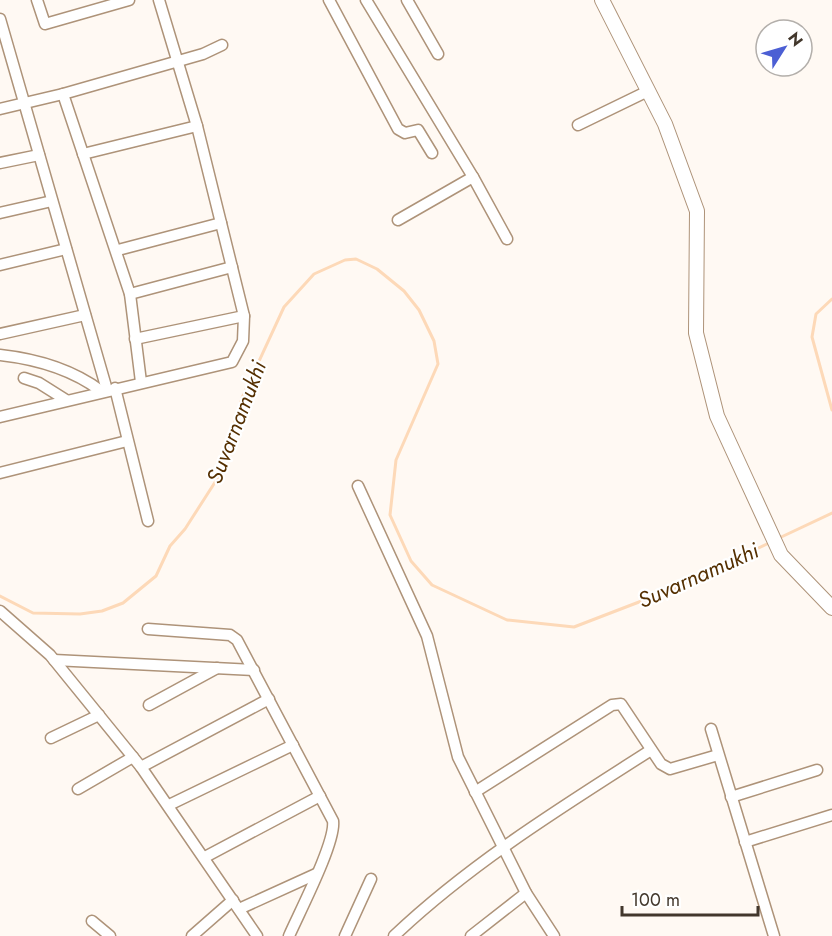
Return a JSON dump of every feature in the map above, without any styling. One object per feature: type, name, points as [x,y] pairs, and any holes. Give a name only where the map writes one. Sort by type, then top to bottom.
[{"type":"street","points":[[37,0],[45,24],[129,0]]},
{"type":"street","points":[[0,417],[232,362],[243,341],[244,316],[232,267],[197,126],[159,0]]},
{"type":"street","points":[[329,0],[398,129],[405,133],[418,130],[432,153]]},
{"type":"street","points":[[366,0],[473,177],[507,239]]},
{"type":"street","points":[[407,0],[438,54]]},
{"type":"street","points":[[602,0],[665,124],[697,211],[696,333],[717,416],[781,555],[832,608]]},
{"type":"street","points":[[0,19],[4,50],[24,104],[148,521]]},
{"type":"street","points":[[0,109],[176,62],[222,45]]},
{"type":"street","points":[[578,125],[648,91]]},
{"type":"street","points":[[63,94],[118,250],[130,294],[141,382]]},
{"type":"street","points":[[83,154],[197,126]]},
{"type":"street","points":[[0,163],[39,155]]},
{"type":"street","points":[[398,220],[473,177]]},
{"type":"street","points":[[0,213],[52,201]]},
{"type":"street","points":[[118,250],[221,223]]},
{"type":"street","points":[[0,265],[66,249]]},
{"type":"street","points":[[130,294],[232,267]]},
{"type":"street","points":[[0,334],[85,315]]},
{"type":"street","points":[[135,339],[244,316]]},
{"type":"street","points":[[0,355],[33,361],[82,376],[108,390]]},
{"type":"street","points":[[24,378],[39,383],[66,400]]},
{"type":"street","points":[[0,473],[126,441]]},
{"type":"street","points":[[358,486],[428,636],[441,699],[458,757],[526,893],[554,936]]},
{"type":"street","points":[[0,611],[54,660],[141,767],[205,857],[257,936]]},
{"type":"street","points":[[148,629],[230,634],[240,644],[333,821],[334,830],[289,936]]},
{"type":"street","points":[[54,660],[254,670]]},
{"type":"street","points":[[149,705],[217,668]]},
{"type":"street","points":[[141,767],[269,699]]},
{"type":"street","points":[[475,792],[612,705],[621,704],[661,764],[670,769],[718,755]]},
{"type":"street","points":[[51,738],[99,715]]},
{"type":"street","points":[[711,729],[774,936]]},
{"type":"street","points":[[168,805],[293,745]]},
{"type":"street","points":[[394,936],[416,915],[503,846],[651,750]]},
{"type":"street","points":[[78,789],[133,757]]},
{"type":"street","points":[[731,796],[817,770]]},
{"type":"street","points":[[205,857],[320,796]]},
{"type":"street","points":[[745,842],[832,815]]},
{"type":"street","points":[[192,936],[236,904],[316,874]]},
{"type":"street","points":[[345,936],[371,879]]},
{"type":"street","points":[[471,936],[526,893]]},
{"type":"street","points":[[92,921],[110,936]]},
{"type":"waterway","name":"Suvarnamukhi","points":[[0,596],[33,613],[80,614],[102,611],[123,603],[156,576],[170,546],[185,529],[219,476],[242,398],[284,307],[314,274],[345,260],[356,259],[377,269],[404,291],[419,310],[434,341],[438,364],[396,460],[390,515],[411,561],[432,585],[507,620],[574,627],[678,587],[771,542]]},
{"type":"waterway","name":"Suvarnamukhi","points":[[832,299],[816,314],[812,337],[832,410]]},
{"type":"waterway","name":"Suvarnamukhi","points":[[777,539],[832,513]]}]
